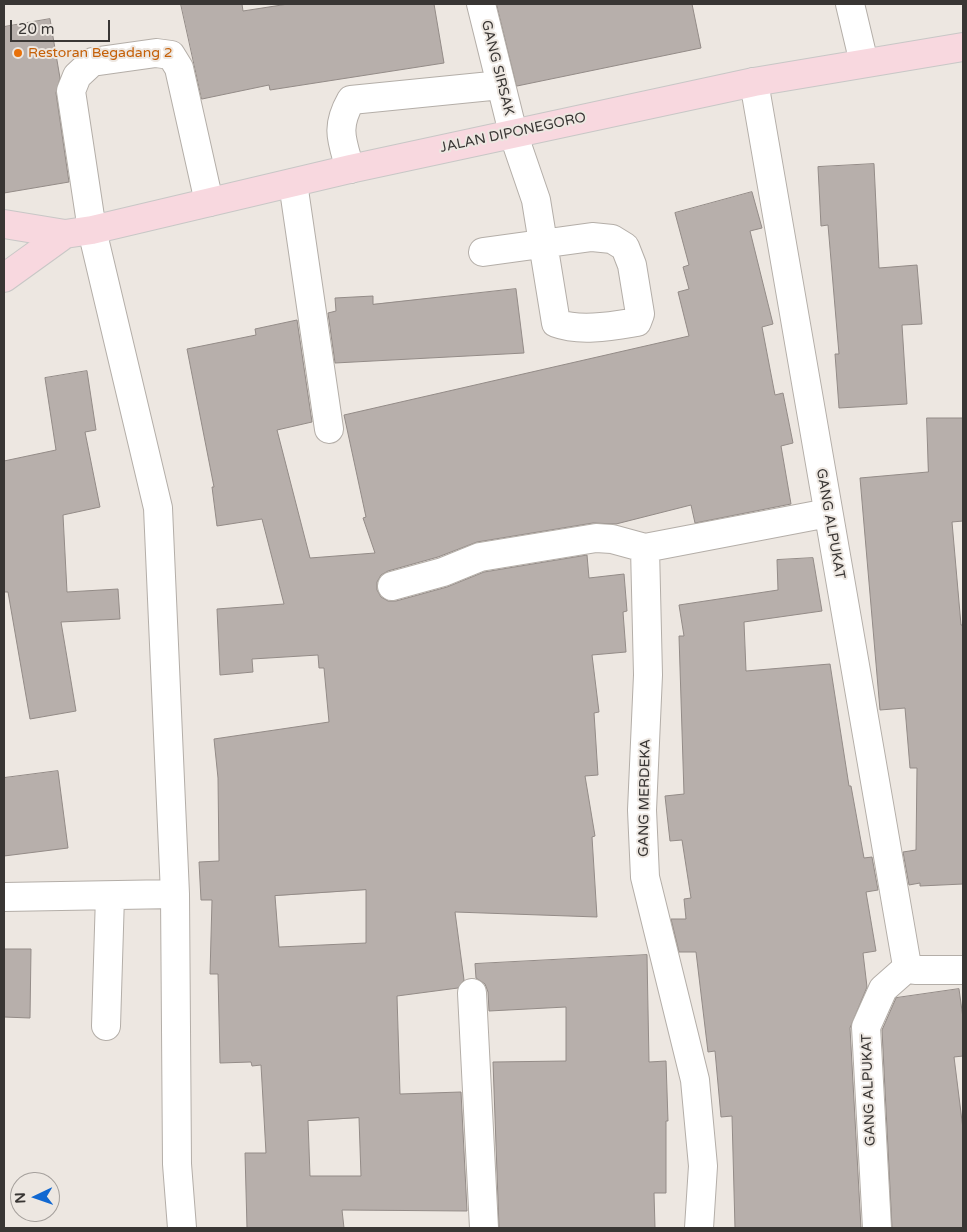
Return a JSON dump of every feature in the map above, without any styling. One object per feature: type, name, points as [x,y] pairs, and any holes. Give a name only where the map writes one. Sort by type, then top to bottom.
[{"type":"main road","name":"JALAN DIPONEGORO","points":[[4,224],[65,234],[92,230],[350,169],[754,82],[963,47]]},
{"type":"main road","name":"JALAN DIPONEGORO","points":[[4,278],[65,234]]},
{"type":"street","name":"GANG SIRSAK","points":[[480,4],[513,133],[536,200],[543,245],[483,252]]},
{"type":"street","points":[[850,4],[864,63]]},
{"type":"street","points":[[182,1228],[177,1164],[175,894],[158,508],[92,230],[71,91],[77,76],[92,62],[156,52],[171,55],[179,68],[209,202]]},
{"type":"street","name":"GANG ALPUKAT","points":[[754,82],[908,966],[883,989],[866,1027],[877,1228]]},
{"type":"street","points":[[350,169],[339,131],[342,115],[351,100],[501,85]]},
{"type":"street","points":[[293,183],[328,430]]},
{"type":"street","points":[[392,586],[443,572],[480,557],[596,538],[612,539],[644,548],[828,512]]},
{"type":"street","name":"GANG MERDEKA","points":[[644,548],[648,675],[642,810],[645,877],[696,1080],[703,1166],[698,1228]]},
{"type":"street","points":[[4,896],[175,894]]},
{"type":"street","points":[[106,1026],[110,896]]},
{"type":"street","points":[[908,966],[915,970],[963,970]]},
{"type":"street","points":[[472,993],[484,1228]]},
{"type":"building","points":[[181,4],[242,4],[243,11],[288,4],[434,4],[444,63],[270,90],[269,85],[202,99]]},
{"type":"building","points":[[497,4],[692,4],[701,48],[517,86]]},
{"type":"building","points":[[50,19],[60,78],[56,93],[69,182],[4,193],[4,27]]},
{"type":"building","points":[[874,164],[879,268],[917,265],[922,324],[902,325],[907,404],[839,408],[835,354],[839,354],[828,225],[821,226],[818,167]]},
{"type":"building","points":[[752,192],[762,228],[750,231],[773,324],[762,327],[775,395],[783,393],[793,443],[781,446],[791,504],[695,523],[691,505],[616,524],[593,523],[477,542],[438,557],[388,571],[381,575],[377,582],[377,590],[381,597],[388,601],[396,601],[447,587],[484,572],[587,555],[589,578],[624,574],[627,611],[623,612],[626,652],[592,655],[599,712],[594,713],[598,775],[585,776],[595,836],[592,837],[597,917],[455,912],[464,980],[458,988],[397,996],[400,1094],[461,1092],[467,1211],[342,1210],[344,1228],[247,1228],[245,1153],[266,1153],[261,1065],[252,1066],[251,1062],[220,1063],[218,974],[210,974],[212,900],[201,900],[199,862],[219,861],[218,778],[214,739],[329,722],[324,668],[319,668],[318,655],[252,659],[253,672],[220,675],[217,609],[284,604],[262,519],[217,526],[212,487],[214,487],[187,349],[256,335],[255,329],[297,320],[312,422],[277,430],[310,558],[375,553],[363,518],[366,517],[344,415],[689,336],[678,292],[689,289],[683,267],[689,265],[675,213]],"holes":[[[366,890],[366,943],[279,947],[275,896]],[[359,1118],[361,1176],[310,1176],[308,1121]]]},
{"type":"building","points":[[516,289],[524,353],[335,363],[328,313],[336,311],[335,298],[373,296],[373,304]]},
{"type":"building","points":[[87,371],[96,430],[85,432],[100,507],[63,515],[67,592],[118,589],[120,619],[61,622],[76,711],[30,719],[8,592],[4,592],[4,461],[56,450],[45,378]]},
{"type":"building","points":[[927,418],[963,418],[963,521],[952,522],[961,625],[963,625],[963,884],[920,886],[920,883],[909,885],[903,852],[916,850],[917,768],[910,768],[905,708],[880,710],[860,478],[928,472]]},
{"type":"building","points":[[813,558],[822,611],[744,622],[746,671],[830,664],[849,786],[851,786],[864,858],[872,857],[878,890],[866,892],[876,951],[863,953],[867,987],[850,1028],[861,1228],[735,1228],[732,1116],[721,1117],[715,1051],[708,1052],[696,952],[679,952],[671,919],[686,919],[684,899],[691,898],[682,840],[670,841],[665,796],[684,794],[679,636],[684,636],[679,605],[778,590],[777,560]]},
{"type":"building","points":[[58,771],[68,848],[4,856],[4,778]]},
{"type":"building","points":[[4,949],[31,949],[30,1018],[4,1017]]},
{"type":"building","points":[[647,955],[649,1062],[666,1061],[668,1121],[666,1121],[666,1193],[654,1193],[655,1228],[499,1228],[493,1062],[566,1061],[566,1007],[489,1011],[488,992],[485,984],[476,978],[475,964]]},
{"type":"building","points":[[959,989],[963,1018],[963,1056],[954,1057],[963,1129],[963,1228],[892,1228],[882,1030],[896,998]]},
{"type":"place","name":"Restoran Begadang 2","points":[[18,53]]}]
